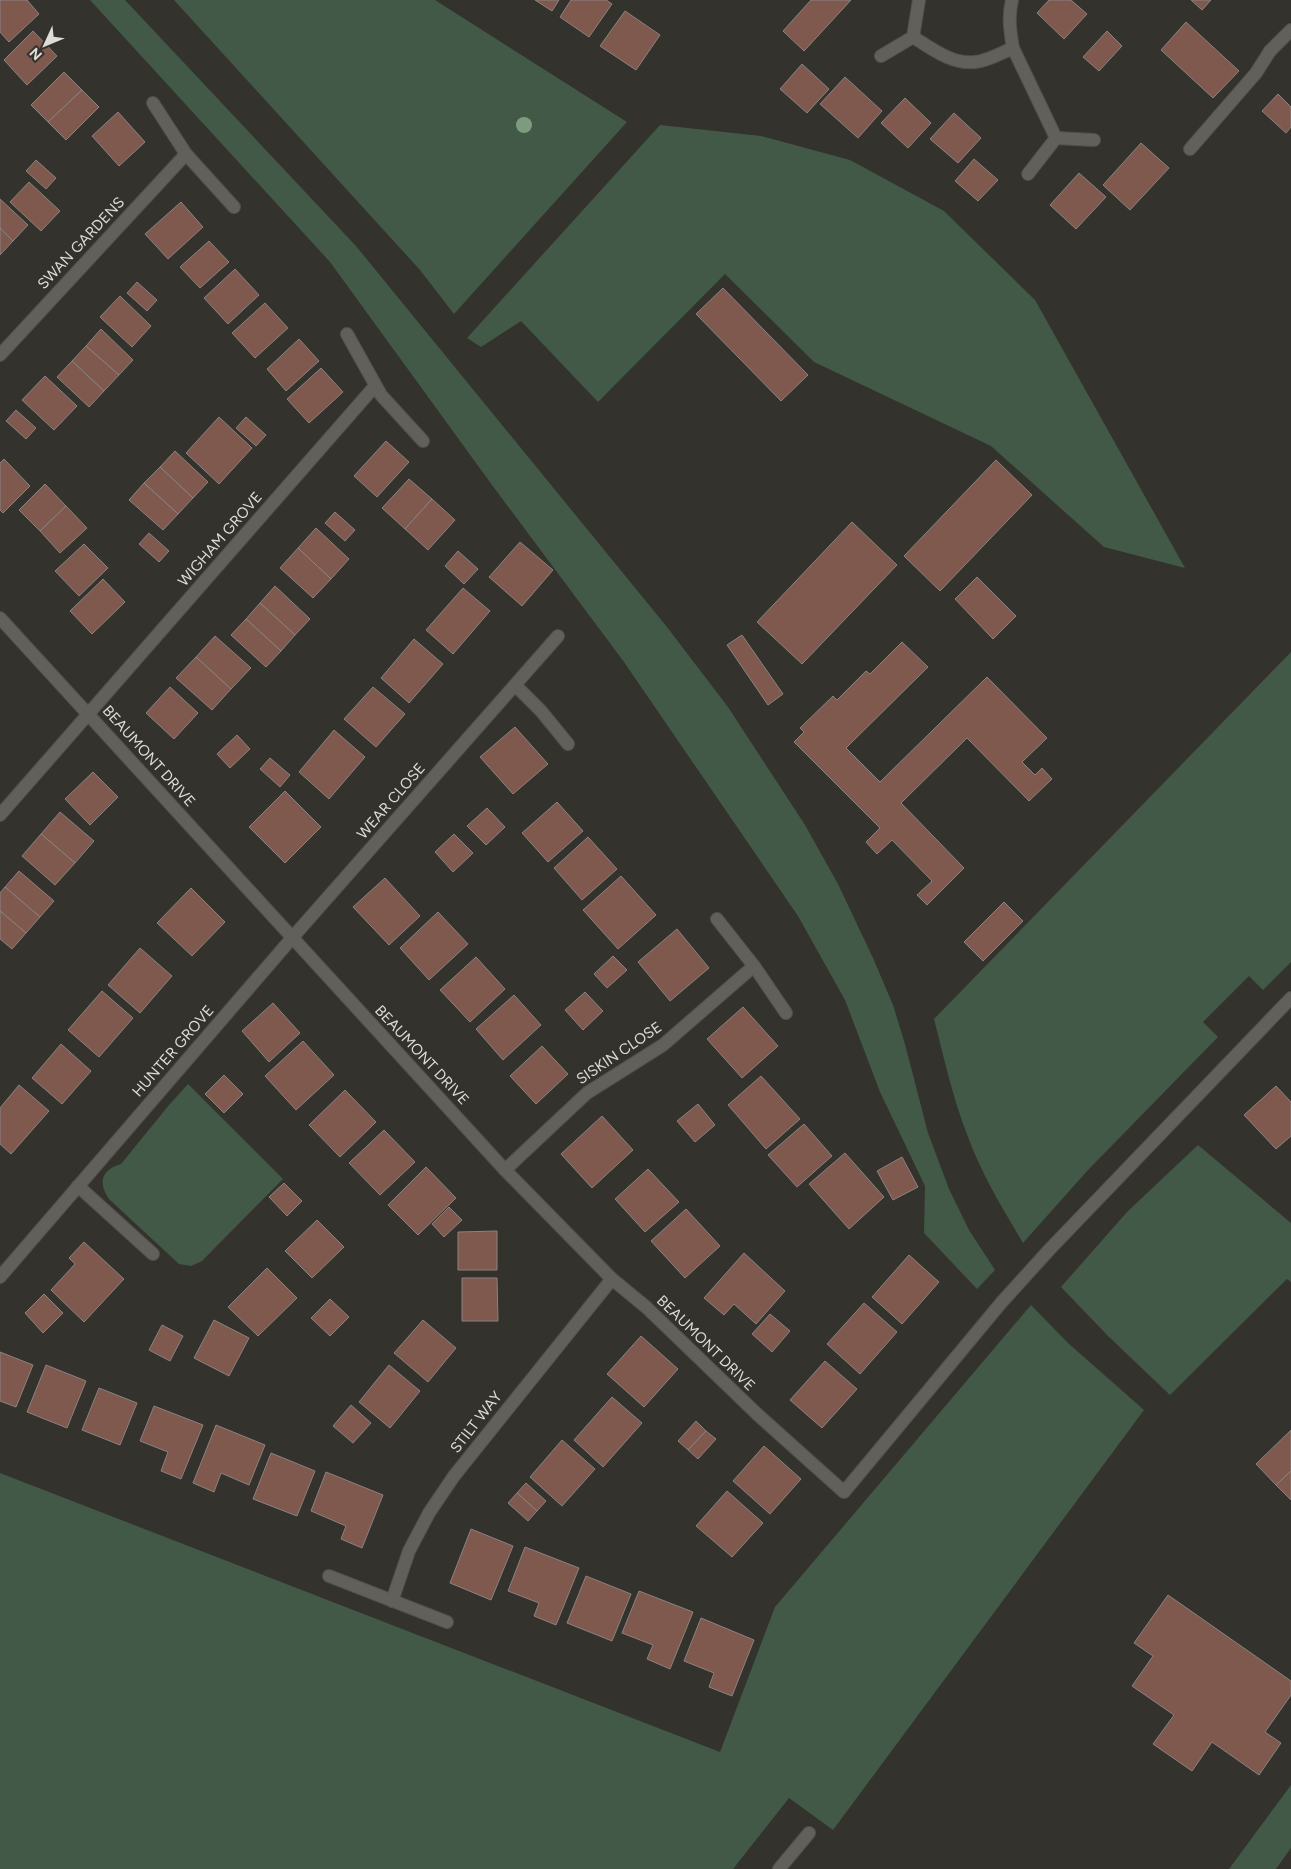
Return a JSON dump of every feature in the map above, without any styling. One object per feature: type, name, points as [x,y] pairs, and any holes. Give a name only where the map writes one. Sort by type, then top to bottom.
[{"type":"street","points":[[881,56],[912,37],[918,0]]},
{"type":"street","points":[[1012,0],[1009,13],[1009,28],[1013,48],[1056,138]]},
{"type":"street","points":[[1190,150],[1256,73],[1270,51],[1291,30]]},
{"type":"street","points":[[912,37],[937,52],[962,62],[987,59],[1013,48]]},
{"type":"street","points":[[153,103],[186,154],[234,207]]},
{"type":"street","points":[[1056,138],[1094,140]]},
{"type":"street","points":[[1028,174],[1056,138]]},
{"type":"street","name":"SWAN GARDENS","points":[[0,355],[186,154]]},
{"type":"street","points":[[347,334],[375,386],[422,441]]},
{"type":"street","name":"WIGHAM GROVE","points":[[0,815],[375,386]]},
{"type":"street","name":"BEAUMONT DRIVE","points":[[0,618],[505,1170],[612,1279],[646,1307],[757,1414],[844,1492],[1001,1303],[1049,1250],[1291,998]]},
{"type":"street","name":"WEAR CLOSE","points":[[292,938],[558,636]]},
{"type":"street","points":[[515,685],[541,711],[568,744]]},
{"type":"street","points":[[717,919],[754,966],[786,1013]]},
{"type":"street","name":"HUNTER GROVE","points":[[0,1277],[292,938]]},
{"type":"street","name":"SISKIN CLOSE","points":[[505,1170],[587,1093],[663,1045],[754,966]]},
{"type":"street","points":[[78,1186],[153,1254]]},
{"type":"street","name":"STILT WAY","points":[[392,1601],[409,1551],[428,1513],[466,1461],[612,1279]]},
{"type":"street","points":[[329,1576],[448,1622]]},
{"type":"street","points":[[778,1869],[809,1833]]},
{"type":"green space","points":[[90,0],[125,0],[356,246],[667,627],[728,707],[805,825],[838,884],[873,958],[893,1005],[928,1133],[949,1189],[969,1230],[995,1270],[977,1289],[924,1233],[925,1186],[880,1092],[845,1000],[798,916],[624,662],[492,485],[330,262]]},
{"type":"green space","points":[[174,0],[435,0],[627,122],[454,314],[420,270]]},
{"type":"green space","points":[[660,125],[761,136],[850,160],[944,211],[1035,300],[1185,568],[1104,547],[991,446],[814,362],[725,274],[598,402],[521,321],[481,347],[467,338]]},
{"type":"green space","points":[[1291,652],[1291,962],[1263,990],[1249,976],[1203,1022],[1218,1037],[1088,1170],[1023,1243],[993,1192],[974,1151],[953,1093],[934,1019]]},
{"type":"green space","points":[[188,1084],[283,1179],[202,1261],[191,1266],[179,1264],[110,1200],[103,1183],[105,1174],[121,1164]]},
{"type":"green space","points":[[1198,1145],[1291,1223],[1291,1282],[1287,1279],[1170,1395],[1108,1336],[1061,1287],[1127,1212]]},
{"type":"green space","points":[[1031,1305],[1068,1343],[1144,1410],[833,1830],[789,1798],[733,1869],[0,1869],[0,1473],[720,1752],[775,1607]]},
{"type":"green space","points":[[1291,1785],[1291,1848],[1276,1869],[1229,1869]]},
{"type":"building","points":[[0,0],[27,0],[39,14],[9,42],[0,32]]},
{"type":"building","points":[[535,0],[559,0],[552,11]]},
{"type":"building","points":[[571,0],[606,0],[612,4],[589,37],[560,17]]},
{"type":"building","points":[[811,0],[851,0],[804,51],[783,31]]},
{"type":"building","points":[[1049,0],[1071,0],[1087,14],[1064,39],[1037,13]]},
{"type":"building","points":[[1191,0],[1211,0],[1202,10]]},
{"type":"building","points":[[625,11],[660,35],[636,70],[600,46]]},
{"type":"building","points":[[1186,22],[1239,71],[1213,98],[1161,50]]},
{"type":"building","points":[[33,31],[57,56],[27,85],[4,60]]},
{"type":"building","points":[[1107,31],[1122,46],[1099,71],[1083,57]]},
{"type":"building","points":[[802,64],[829,89],[807,113],[780,89]]},
{"type":"building","points":[[64,72],[82,90],[48,122],[31,105]]},
{"type":"building","points":[[845,77],[882,111],[858,138],[820,104]]},
{"type":"building","points":[[82,90],[99,107],[66,140],[48,122]]},
{"type":"building","points":[[1278,94],[1291,107],[1291,127],[1286,133],[1262,111]]},
{"type":"building","points":[[905,98],[931,123],[908,148],[881,123]]},
{"type":"building","points":[[118,112],[145,142],[119,166],[92,136]]},
{"type":"building","points":[[954,113],[981,138],[958,163],[930,139]]},
{"type":"building","points":[[1141,143],[1169,168],[1130,210],[1103,185]]},
{"type":"building","points":[[974,159],[998,180],[978,201],[955,181]]},
{"type":"building","points":[[36,160],[56,178],[46,189],[26,171]]},
{"type":"building","points":[[1079,173],[1106,197],[1076,229],[1050,205]]},
{"type":"building","points":[[29,182],[60,211],[41,231],[10,202]]},
{"type":"building","points":[[0,199],[28,225],[13,241],[0,228]]},
{"type":"building","points":[[181,202],[203,227],[168,259],[145,234]]},
{"type":"building","points":[[0,228],[13,241],[0,255]]},
{"type":"building","points":[[209,241],[229,262],[200,288],[180,267]]},
{"type":"building","points":[[235,269],[259,295],[228,324],[204,298]]},
{"type":"building","points":[[137,282],[157,300],[147,311],[127,293]]},
{"type":"building","points":[[723,288],[808,375],[781,401],[696,314]]},
{"type":"building","points":[[120,296],[151,326],[132,347],[100,317]]},
{"type":"building","points":[[265,303],[288,328],[255,358],[232,333]]},
{"type":"building","points":[[101,329],[133,360],[119,375],[86,346]]},
{"type":"building","points":[[299,339],[319,361],[286,391],[267,369]]},
{"type":"building","points":[[86,346],[119,375],[104,391],[72,361]]},
{"type":"building","points":[[72,361],[104,391],[89,407],[57,377]]},
{"type":"building","points":[[321,368],[343,392],[309,423],[287,399]]},
{"type":"building","points":[[45,376],[77,406],[54,430],[22,400]]},
{"type":"building","points":[[16,410],[36,428],[26,439],[6,421]]},
{"type":"building","points":[[219,417],[252,448],[219,484],[186,453]]},
{"type":"building","points":[[246,417],[266,435],[256,446],[236,428]]},
{"type":"building","points":[[386,441],[409,462],[377,497],[354,476]]},
{"type":"building","points":[[175,451],[208,482],[193,498],[160,467]]},
{"type":"building","points":[[4,459],[30,486],[3,513],[0,510],[0,463]]},
{"type":"building","points":[[996,460],[1032,495],[940,591],[904,556]]},
{"type":"building","points":[[160,467],[193,498],[178,514],[144,483]]},
{"type":"building","points":[[409,479],[432,499],[405,529],[382,508]]},
{"type":"building","points":[[144,483],[178,514],[163,530],[129,500]]},
{"type":"building","points":[[45,484],[66,506],[40,531],[19,510]]},
{"type":"building","points":[[432,499],[455,520],[428,550],[405,529]]},
{"type":"building","points":[[66,506],[87,528],[60,553],[40,531]]},
{"type":"building","points":[[335,512],[355,530],[345,541],[325,523]]},
{"type":"building","points":[[852,522],[897,565],[802,664],[757,622]]},
{"type":"building","points":[[316,528],[349,559],[331,579],[298,548]]},
{"type":"building","points":[[149,533],[169,551],[159,562],[139,544]]},
{"type":"building","points":[[520,542],[553,570],[522,606],[489,577]]},
{"type":"building","points":[[84,544],[108,568],[79,596],[55,571]]},
{"type":"building","points":[[298,548],[331,579],[313,598],[280,568]]},
{"type":"building","points":[[458,551],[478,569],[464,584],[445,566]]},
{"type":"building","points":[[977,577],[1016,616],[993,639],[955,599]]},
{"type":"building","points":[[103,579],[125,602],[92,634],[70,611]]},
{"type":"building","points":[[275,586],[310,619],[295,635],[260,603]]},
{"type":"building","points":[[463,588],[490,611],[453,654],[426,630]]},
{"type":"building","points":[[260,603],[295,635],[281,651],[246,619]]},
{"type":"building","points":[[246,619],[281,651],[266,667],[231,635]]},
{"type":"building","points":[[742,635],[783,694],[768,705],[727,645]]},
{"type":"building","points":[[215,636],[251,668],[231,689],[196,657]]},
{"type":"building","points":[[414,639],[443,664],[409,703],[381,678]]},
{"type":"building","points":[[902,642],[928,667],[846,748],[880,782],[987,677],[1047,738],[1022,762],[1035,775],[1042,768],[1052,779],[1029,801],[967,738],[901,803],[964,868],[927,905],[917,895],[932,881],[892,840],[877,854],[866,842],[880,828],[794,742],[804,732],[800,728],[833,696],[837,700],[866,671],[870,674]]},
{"type":"building","points":[[196,657],[231,689],[212,710],[176,678]]},
{"type":"building","points":[[170,687],[198,713],[174,739],[146,713]]},
{"type":"building","points":[[373,687],[405,714],[376,747],[344,719]]},
{"type":"building","points":[[515,727],[548,764],[513,794],[480,757]]},
{"type":"building","points":[[334,730],[365,757],[329,799],[299,772]]},
{"type":"building","points":[[237,735],[250,749],[230,768],[217,754]]},
{"type":"building","points":[[270,758],[290,775],[280,787],[260,769]]},
{"type":"building","points":[[93,772],[118,797],[90,825],[65,799]]},
{"type":"building","points":[[285,791],[321,827],[285,863],[249,827]]},
{"type":"building","points":[[557,802],[583,831],[548,862],[522,833]]},
{"type":"building","points":[[487,808],[505,827],[486,845],[467,826]]},
{"type":"building","points":[[60,812],[94,841],[75,863],[41,834]]},
{"type":"building","points":[[41,834],[75,863],[55,885],[22,856]]},
{"type":"building","points":[[454,834],[473,853],[453,872],[435,852]]},
{"type":"building","points":[[588,837],[617,869],[582,900],[554,868]]},
{"type":"building","points":[[19,871],[54,901],[40,917],[5,887]]},
{"type":"building","points":[[621,876],[656,915],[618,949],[583,910]]},
{"type":"building","points":[[385,878],[420,916],[389,945],[353,907]]},
{"type":"building","points":[[5,887],[40,917],[26,933],[0,911],[0,893]]},
{"type":"building","points":[[191,888],[225,922],[192,956],[157,923]]},
{"type":"building","points":[[1004,902],[1023,921],[983,961],[964,942]]},
{"type":"building","points":[[0,911],[26,933],[12,949],[0,939]]},
{"type":"building","points":[[438,912],[468,944],[429,980],[400,948]]},
{"type":"building","points":[[677,929],[709,968],[670,1001],[638,962]]},
{"type":"building","points":[[140,948],[172,976],[140,1013],[108,985]]},
{"type":"building","points":[[613,956],[627,970],[607,988],[594,974]]},
{"type":"building","points":[[476,957],[505,989],[470,1022],[440,990]]},
{"type":"building","points":[[102,991],[133,1018],[99,1057],[68,1030]]},
{"type":"building","points":[[585,992],[603,1011],[583,1030],[565,1010]]},
{"type":"building","points":[[514,995],[541,1025],[503,1060],[476,1029]]},
{"type":"building","points":[[273,1003],[300,1033],[269,1062],[242,1031]]},
{"type":"building","points":[[743,1007],[778,1046],[742,1078],[707,1039]]},
{"type":"building","points":[[303,1041],[334,1075],[296,1110],[265,1076]]},
{"type":"building","points":[[61,1044],[91,1071],[62,1104],[32,1078]]},
{"type":"building","points":[[542,1046],[568,1074],[536,1104],[510,1076]]},
{"type":"building","points":[[224,1075],[243,1094],[224,1113],[205,1094]]},
{"type":"building","points":[[761,1076],[800,1119],[766,1149],[728,1105]]},
{"type":"building","points":[[19,1085],[49,1111],[11,1154],[0,1144],[0,1108]]},
{"type":"building","points":[[1276,1086],[1291,1102],[1291,1136],[1276,1149],[1244,1115]]},
{"type":"building","points":[[345,1090],[376,1122],[340,1157],[309,1125]]},
{"type":"building","points":[[698,1104],[715,1125],[695,1142],[677,1121]]},
{"type":"building","points":[[602,1116],[633,1150],[592,1188],[561,1154]]},
{"type":"building","points":[[804,1124],[832,1156],[797,1187],[768,1155]]},
{"type":"building","points":[[384,1130],[415,1162],[380,1195],[349,1163]]},
{"type":"building","points":[[845,1153],[884,1197],[849,1229],[809,1184]]},
{"type":"building","points":[[902,1157],[918,1187],[893,1200],[877,1171]]},
{"type":"building","points":[[426,1167],[456,1198],[418,1235],[388,1205]]},
{"type":"building","points":[[648,1169],[679,1202],[645,1232],[615,1199]]},
{"type":"building","points":[[284,1183],[302,1201],[287,1216],[269,1197]]},
{"type":"building","points":[[449,1207],[462,1220],[444,1237],[432,1224]]},
{"type":"building","points":[[686,1209],[720,1246],[685,1278],[651,1241]]},
{"type":"building","points":[[317,1220],[344,1247],[312,1278],[285,1251]]},
{"type":"building","points":[[497,1231],[497,1270],[458,1270],[458,1232]]},
{"type":"building","points":[[84,1242],[124,1279],[84,1322],[51,1290],[75,1264],[69,1258]]},
{"type":"building","points":[[744,1253],[785,1291],[756,1324],[734,1304],[724,1315],[704,1298]]},
{"type":"building","points":[[909,1255],[939,1282],[902,1324],[872,1297]]},
{"type":"building","points":[[267,1268],[297,1298],[258,1336],[228,1307]]},
{"type":"building","points":[[462,1278],[497,1278],[498,1321],[462,1321]]},
{"type":"building","points":[[44,1294],[63,1313],[43,1333],[25,1313]]},
{"type":"building","points":[[330,1299],[349,1317],[330,1336],[311,1318]]},
{"type":"building","points":[[864,1303],[897,1332],[860,1374],[827,1344]]},
{"type":"building","points":[[770,1314],[790,1331],[772,1352],[752,1334]]},
{"type":"building","points":[[214,1320],[249,1338],[229,1376],[194,1358]]},
{"type":"building","points":[[423,1320],[456,1348],[428,1382],[394,1353]]},
{"type":"building","points":[[162,1325],[183,1336],[170,1361],[149,1350]]},
{"type":"building","points":[[641,1336],[678,1369],[644,1407],[607,1374]]},
{"type":"building","points":[[0,1352],[33,1365],[16,1407],[0,1401]]},
{"type":"building","points":[[825,1361],[857,1389],[822,1428],[790,1400]]},
{"type":"building","points":[[46,1365],[86,1381],[67,1428],[27,1412]]},
{"type":"building","points":[[389,1365],[420,1391],[390,1428],[359,1402]]},
{"type":"building","points":[[99,1388],[137,1403],[120,1445],[82,1430]]},
{"type":"building","points":[[612,1397],[642,1423],[603,1467],[574,1440]]},
{"type":"building","points":[[351,1405],[371,1423],[353,1443],[333,1426]]},
{"type":"building","points":[[154,1406],[203,1425],[181,1479],[161,1471],[168,1452],[140,1441]]},
{"type":"building","points":[[696,1421],[706,1431],[688,1450],[678,1441]]},
{"type":"building","points":[[216,1425],[265,1445],[249,1485],[221,1473],[214,1492],[193,1483]]},
{"type":"building","points":[[1291,1430],[1291,1471],[1276,1485],[1256,1464]]},
{"type":"building","points":[[706,1431],[716,1439],[698,1459],[688,1450]]},
{"type":"building","points":[[562,1440],[595,1469],[562,1506],[530,1477]]},
{"type":"building","points":[[764,1446],[801,1479],[770,1514],[733,1481]]},
{"type":"building","points":[[271,1453],[315,1471],[297,1516],[253,1499]]},
{"type":"building","points":[[1291,1471],[1291,1500],[1276,1485]]},
{"type":"building","points":[[326,1472],[383,1495],[362,1548],[341,1539],[346,1526],[311,1511]]},
{"type":"building","points":[[526,1483],[546,1501],[537,1511],[517,1493]]},
{"type":"building","points":[[727,1491],[763,1523],[732,1557],[696,1526]]},
{"type":"building","points":[[517,1493],[537,1511],[528,1521],[508,1503]]},
{"type":"building","points":[[471,1529],[513,1546],[491,1600],[450,1583]]},
{"type":"building","points":[[525,1547],[579,1568],[556,1625],[534,1616],[539,1603],[508,1591]]},
{"type":"building","points":[[586,1576],[631,1594],[612,1641],[567,1623]]},
{"type":"building","points":[[639,1591],[693,1612],[670,1669],[647,1659],[653,1645],[622,1633]]},
{"type":"building","points":[[1168,1595],[1291,1681],[1291,1695],[1265,1732],[1281,1743],[1259,1775],[1212,1742],[1192,1771],[1153,1744],[1174,1715],[1132,1686],[1153,1656],[1134,1643]]},
{"type":"building","points":[[701,1618],[754,1640],[732,1696],[709,1687],[714,1673],[684,1661]]}]
